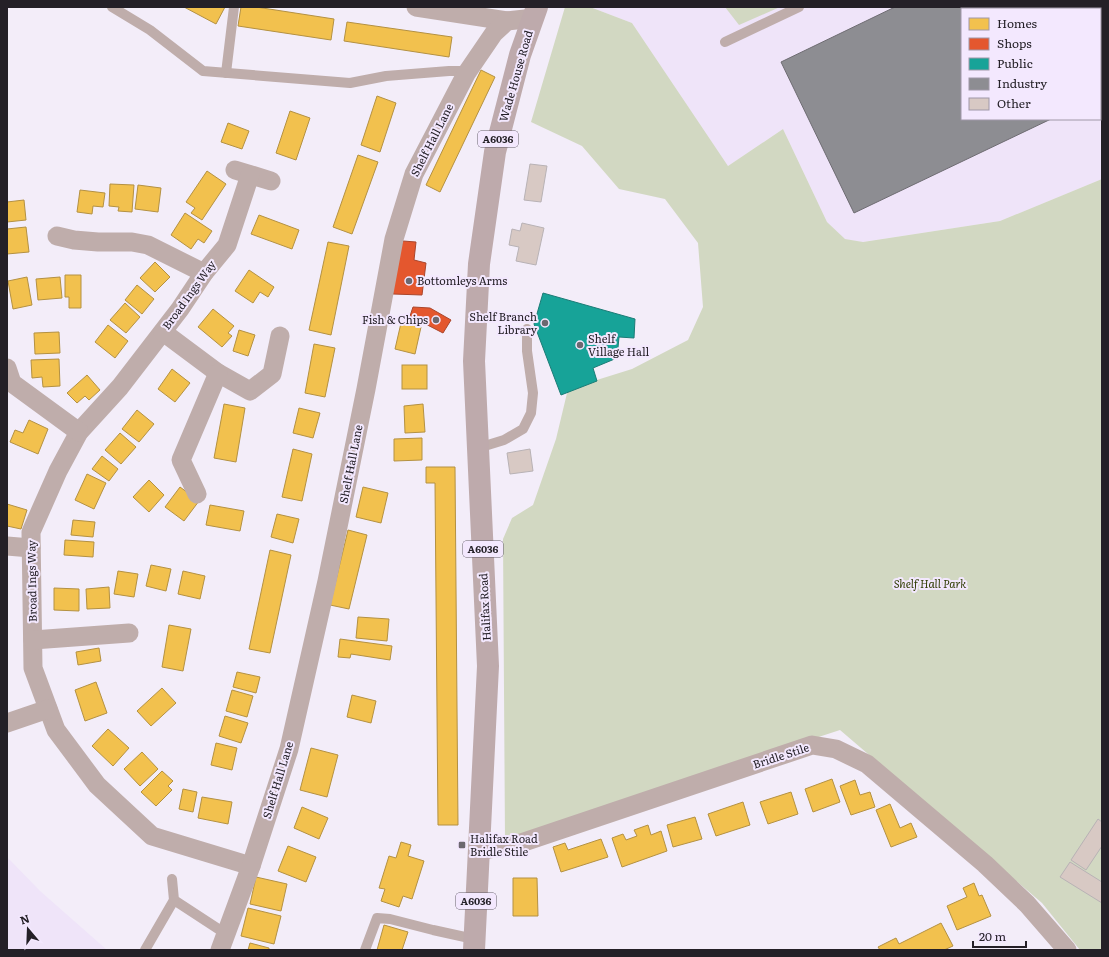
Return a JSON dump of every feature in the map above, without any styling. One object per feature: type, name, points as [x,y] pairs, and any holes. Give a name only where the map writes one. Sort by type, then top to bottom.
[{"type":"highway","name":"Wade House Road","points":[[479,264],[495,152],[520,55],[536,12]]},
{"type":"highway","name":"Halifax Road","points":[[474,945],[488,666],[474,361],[479,264]]},
{"type":"street","points":[[416,7],[507,21],[536,12]]},
{"type":"street","name":"Shelf Hall Lane","points":[[223,942],[251,866],[289,749],[327,581],[365,396],[394,239],[414,174],[468,71],[494,34],[507,21]]},
{"type":"street","name":"Broad Ings Way","points":[[251,866],[152,836],[97,785],[56,730],[33,668],[31,532],[58,471],[79,432],[120,387],[163,332],[227,244],[242,172],[271,181]]},
{"type":"street","points":[[57,236],[74,240],[132,242],[148,245],[204,274]]},
{"type":"street","points":[[163,332],[218,373],[250,391],[272,374],[280,336]]},
{"type":"street","points":[[7,368],[12,383],[79,432]]},
{"type":"street","points":[[197,494],[181,460],[218,373]]},
{"type":"street","points":[[7,546],[31,548]]},
{"type":"street","points":[[33,640],[129,633]]},
{"type":"street","points":[[7,723],[48,709]]},
{"type":"street","name":"Bridle Stile","points":[[479,851],[518,844],[812,745],[836,749],[867,764],[985,864],[1027,904],[1067,950]]},
{"type":"lane","points":[[112,7],[150,30],[204,71],[350,83],[386,76],[468,71]]},
{"type":"lane","points":[[226,73],[234,7]]},
{"type":"lane","points":[[725,42],[799,7]]},
{"type":"lane","points":[[478,448],[504,440],[523,429],[530,413],[533,393],[527,351],[527,330]]},
{"type":"lane","points":[[145,950],[174,900],[172,879]]},
{"type":"lane","points":[[174,900],[223,942]]},
{"type":"lane","points":[[365,950],[377,918],[390,919],[433,930],[474,945]]},
{"type":"shaded area","points":[[590,7],[1102,7],[1102,179],[1000,221],[862,242],[844,239],[827,222],[783,129],[728,166],[632,23]]},
{"type":"shaded area","points":[[7,857],[40,891],[107,950],[7,950]]},
{"type":"green space","name":"Shelf Hall Park","points":[[565,7],[590,7],[632,23],[728,166],[783,129],[827,222],[845,239],[863,242],[1000,221],[1102,179],[1102,950],[1080,950],[1042,903],[840,730],[505,840],[503,539],[512,518],[533,505],[556,439],[568,389],[632,369],[688,340],[703,307],[698,243],[665,199],[619,189],[582,146],[531,122]]},
{"type":"green space","points":[[725,7],[780,7],[739,25]]},
{"type":"building: Homes","points":[[184,7],[225,7],[216,24]]},
{"type":"building: Homes","points":[[241,7],[256,7],[334,19],[331,40],[238,26]]},
{"type":"building: Homes","points":[[347,22],[452,37],[449,57],[344,41]]},
{"type":"building: Homes","points":[[481,70],[495,77],[440,192],[426,185]]},
{"type":"building: Homes","points":[[377,96],[396,103],[380,152],[361,145]]},
{"type":"building: Homes","points":[[290,111],[310,118],[296,160],[276,153]]},
{"type":"building: Homes","points":[[228,123],[249,131],[242,149],[221,142]]},
{"type":"building: Homes","points":[[358,155],[378,162],[352,234],[333,227]]},
{"type":"building: Homes","points":[[207,171],[226,184],[202,220],[191,213],[195,208],[186,202]]},
{"type":"building: Homes","points":[[110,184],[134,185],[132,212],[118,211],[119,207],[109,206]]},
{"type":"building: Homes","points":[[138,185],[161,188],[158,212],[135,209]]},
{"type":"building: Homes","points":[[80,190],[105,193],[103,207],[93,206],[92,214],[77,212]]},
{"type":"building: Homes","points":[[24,200],[26,220],[7,222],[7,202]]},
{"type":"building: Homes","points":[[185,213],[212,231],[204,243],[198,239],[191,249],[171,235]]},
{"type":"building: Homes","points":[[259,215],[299,230],[292,249],[251,234]]},
{"type":"building: Homes","points":[[26,227],[29,252],[7,254],[7,229]]},
{"type":"building: Homes","points":[[328,242],[349,246],[331,335],[309,330]]},
{"type":"building: Homes","points":[[155,262],[170,277],[155,292],[140,278]]},
{"type":"building: Homes","points":[[249,270],[274,287],[268,297],[260,292],[253,303],[235,291]]},
{"type":"building: Homes","points":[[65,275],[81,275],[81,308],[69,308],[69,297],[65,297]]},
{"type":"building: Homes","points":[[27,277],[32,305],[13,309],[8,281]]},
{"type":"building: Homes","points":[[60,277],[62,298],[38,300],[36,279]]},
{"type":"building: Homes","points":[[137,285],[154,299],[142,314],[125,300]]},
{"type":"building: Homes","points":[[125,303],[140,317],[126,333],[110,320]]},
{"type":"building: Homes","points":[[213,309],[234,326],[228,333],[232,336],[222,347],[198,327]]},
{"type":"building: Homes","points":[[401,323],[421,327],[415,354],[395,349]]},
{"type":"building: Homes","points":[[108,325],[128,341],[115,358],[95,342]]},
{"type":"building: Homes","points":[[239,330],[255,335],[248,356],[233,351]]},
{"type":"building: Homes","points":[[59,332],[60,353],[35,354],[34,333]]},
{"type":"building: Homes","points":[[314,344],[335,348],[325,397],[305,393]]},
{"type":"building: Homes","points":[[59,359],[60,386],[43,387],[42,377],[32,378],[31,360]]},
{"type":"building: Homes","points":[[402,365],[427,365],[427,389],[402,389]]},
{"type":"building: Homes","points":[[172,369],[190,383],[175,402],[158,389]]},
{"type":"building: Homes","points":[[87,375],[100,390],[89,400],[85,396],[77,403],[67,393]]},
{"type":"building: Homes","points":[[224,404],[245,408],[236,462],[214,458]]},
{"type":"building: Homes","points":[[423,404],[425,432],[405,433],[404,406]]},
{"type":"building: Homes","points":[[299,408],[320,413],[313,438],[293,433]]},
{"type":"building: Homes","points":[[137,410],[154,424],[139,442],[122,429]]},
{"type":"building: Homes","points":[[29,420],[48,429],[38,454],[10,442],[15,430],[23,433]]},
{"type":"building: Homes","points":[[120,433],[136,447],[121,464],[105,450]]},
{"type":"building: Homes","points":[[422,438],[422,460],[394,461],[394,439]]},
{"type":"building: Homes","points":[[293,449],[312,454],[302,501],[282,497]]},
{"type":"building: Homes","points":[[102,456],[118,469],[109,481],[92,469]]},
{"type":"building: Homes","points":[[426,467],[455,467],[458,825],[438,825],[435,483],[426,483]]},
{"type":"building: Homes","points":[[87,474],[106,483],[94,509],[75,500]]},
{"type":"building: Homes","points":[[149,480],[164,495],[149,512],[133,497]]},
{"type":"building: Homes","points":[[180,487],[199,501],[184,521],[165,507]]},
{"type":"building: Homes","points":[[363,487],[388,493],[381,523],[356,517]]},
{"type":"building: Homes","points":[[7,504],[27,510],[21,529],[7,526]]},
{"type":"building: Homes","points":[[210,505],[244,511],[240,531],[206,525]]},
{"type":"building: Homes","points":[[277,514],[299,519],[293,543],[271,537]]},
{"type":"building: Homes","points":[[73,520],[95,522],[93,537],[71,535]]},
{"type":"building: Homes","points":[[348,530],[367,535],[349,609],[330,605]]},
{"type":"building: Homes","points":[[65,540],[94,542],[93,557],[64,555]]},
{"type":"building: Homes","points":[[270,550],[291,555],[270,653],[249,649]]},
{"type":"building: Homes","points":[[151,565],[171,569],[166,591],[146,586]]},
{"type":"building: Homes","points":[[118,571],[138,574],[134,597],[114,594]]},
{"type":"building: Homes","points":[[183,571],[205,576],[200,599],[178,594]]},
{"type":"building: Homes","points":[[109,587],[110,608],[87,609],[86,589]]},
{"type":"building: Homes","points":[[54,588],[79,589],[79,611],[54,610]]},
{"type":"building: Homes","points":[[358,617],[389,619],[387,641],[356,638]]},
{"type":"building: Homes","points":[[169,625],[191,629],[183,671],[162,667]]},
{"type":"building: Homes","points":[[340,639],[392,646],[390,660],[351,654],[350,658],[338,657]]},
{"type":"building: Homes","points":[[99,648],[101,661],[78,665],[76,652]]},
{"type":"building: Homes","points":[[237,672],[260,677],[256,693],[233,687]]},
{"type":"building: Homes","points":[[96,682],[107,713],[85,721],[75,690]]},
{"type":"building: Homes","points":[[162,688],[176,703],[151,726],[137,711]]},
{"type":"building: Homes","points":[[232,690],[253,696],[247,717],[226,711]]},
{"type":"building: Homes","points":[[352,695],[376,701],[371,723],[347,717]]},
{"type":"building: Homes","points":[[225,716],[248,723],[241,743],[219,736]]},
{"type":"building: Homes","points":[[108,729],[129,748],[113,766],[92,746]]},
{"type":"building: Homes","points":[[216,743],[237,748],[232,770],[211,765]]},
{"type":"building: Homes","points":[[311,748],[338,755],[327,797],[300,790]]},
{"type":"building: Homes","points":[[142,752],[158,769],[140,786],[124,769]]},
{"type":"building: Homes","points":[[162,771],[173,781],[168,786],[172,790],[156,806],[141,792]]},
{"type":"building: Homes","points":[[832,779],[840,802],[813,812],[805,789]]},
{"type":"building: Homes","points":[[855,780],[860,795],[870,792],[875,807],[851,815],[840,786]]},
{"type":"building: Homes","points":[[183,789],[197,792],[193,812],[179,809]]},
{"type":"building: Homes","points":[[791,792],[798,814],[768,824],[760,802]]},
{"type":"building: Homes","points":[[202,797],[232,802],[228,824],[198,818]]},
{"type":"building: Homes","points":[[743,802],[750,825],[716,836],[708,814]]},
{"type":"building: Homes","points":[[890,804],[900,828],[911,823],[917,837],[891,847],[876,810]]},
{"type":"building: Homes","points":[[302,807],[328,818],[319,839],[294,828]]},
{"type":"building: Homes","points":[[695,817],[702,839],[673,847],[667,825]]},
{"type":"building: Homes","points":[[648,825],[651,835],[661,831],[667,851],[622,867],[612,838],[623,834],[626,840],[637,836],[634,830]]},
{"type":"building: Homes","points":[[601,839],[608,857],[561,872],[553,847],[565,843],[568,850]]},
{"type":"building: Homes","points":[[401,842],[411,845],[408,856],[424,861],[412,899],[403,896],[399,907],[381,901],[385,889],[379,888],[389,856],[396,858]]},
{"type":"building: Homes","points":[[288,846],[316,857],[306,882],[278,871]]},
{"type":"building: Homes","points":[[256,877],[287,884],[281,911],[250,904]]},
{"type":"building: Homes","points":[[513,878],[537,878],[538,916],[513,916]]},
{"type":"building: Homes","points":[[974,883],[979,896],[982,895],[991,916],[957,930],[947,906],[967,897],[963,888]]},
{"type":"building: Homes","points":[[248,908],[281,916],[274,944],[241,936]]},
{"type":"building: Homes","points":[[941,923],[953,946],[944,950],[880,950],[878,947],[896,938],[899,944]]},
{"type":"building: Homes","points":[[384,925],[408,932],[402,950],[377,950]]},
{"type":"building: Homes","points":[[250,943],[269,948],[269,950],[248,950]]},
{"type":"building: Shops","points":[[403,241],[416,242],[414,260],[426,263],[422,295],[393,294],[395,265]]},
{"type":"building: Shops","points":[[413,307],[430,308],[451,320],[443,333],[410,316]]},
{"type":"building: Public","name":"Shelf Village Hall","points":[[543,293],[635,319],[634,338],[619,337],[617,358],[593,368],[597,381],[561,395],[534,324]]},
{"type":"building: Industry","points":[[895,7],[1102,7],[1102,95],[1101,8],[961,8],[961,120],[1049,120],[854,213],[781,62]]},
{"type":"building: Other","points":[[530,164],[547,166],[541,202],[524,200]]},
{"type":"building: Other","points":[[522,223],[544,228],[536,265],[516,261],[519,247],[509,245],[512,229],[520,231]]},
{"type":"building: Other","points":[[530,449],[533,471],[510,474],[507,453]]},
{"type":"building: Other","points":[[1098,819],[1102,822],[1102,846],[1086,870],[1071,860]]},
{"type":"building: Other","points":[[1070,862],[1102,882],[1102,903],[1060,877]]},
{"type":"place","name":"Bottomleys Arms","points":[[409,281]]},
{"type":"place","name":"Fish & Chips","points":[[436,320]]},
{"type":"place","name":"Shelf Branch Library","points":[[545,323]]},
{"type":"place","name":"Shelf Village Hall","points":[[580,345]]},
{"type":"place","name":"Halifax Road Bridle Stile","points":[[462,845]]}]
